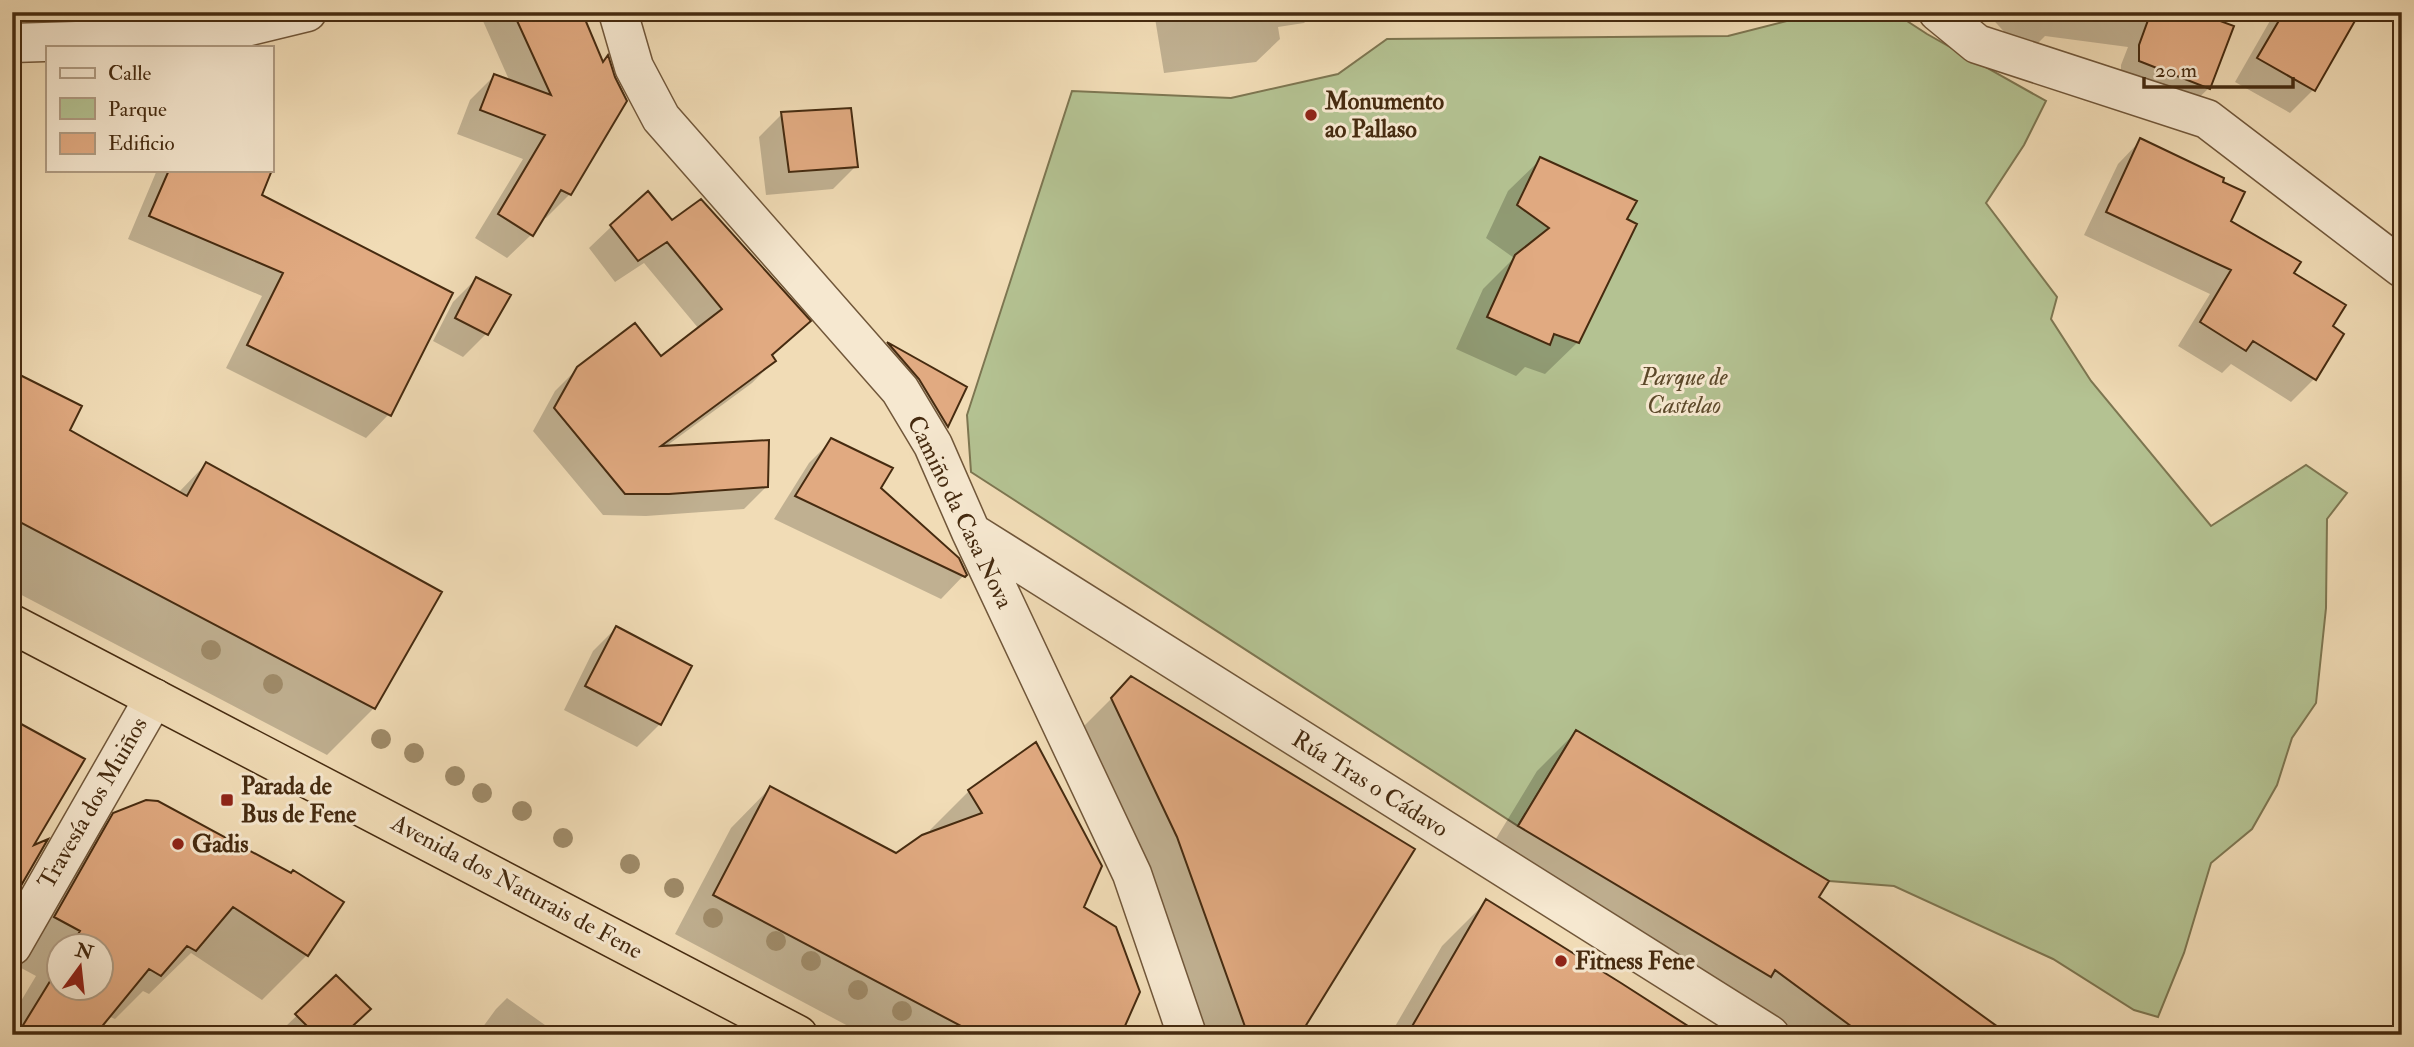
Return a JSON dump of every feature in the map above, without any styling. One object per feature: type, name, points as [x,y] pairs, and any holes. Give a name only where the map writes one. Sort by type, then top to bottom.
[{"type":"highway","name":"Avenida dos Naturais de Fene","points":[[12,624],[798,1035]]},
{"type":"street","points":[[12,43],[205,37],[307,12]]},
{"type":"street","name":"Camiño da Casa Nova","points":[[618,12],[634,67],[661,118],[900,390],[933,445],[971,533],[1132,874],[1187,1035]]},
{"type":"street","points":[[1938,12],[1978,44],[2207,119],[2402,268]]},
{"type":"street","name":"Rúa Tras o Cádavo","points":[[971,533],[1770,1035]]},
{"type":"street","name":"Travesía dos Muiños","points":[[12,946],[154,698]]},
{"type":"green space","name":"Parque de Castelao","points":[[1822,12],[1893,12],[2046,101],[2024,145],[1986,203],[2057,297],[2051,319],[2091,381],[2211,526],[2306,465],[2347,493],[2327,519],[2326,608],[2316,703],[2292,738],[2277,785],[2252,829],[2211,863],[2184,953],[2158,1017],[2134,1010],[2053,959],[1894,886],[1829,881],[1576,730],[1518,826],[971,472],[967,415],[1072,91],[1231,98],[1338,74],[1387,39],[1728,36]]},
{"type":"building","points":[[513,12],[582,12],[603,62],[608,55],[627,101],[571,195],[561,190],[533,236],[498,214],[545,135],[480,110],[494,74],[551,95]]},
{"type":"building","points":[[2151,12],[2196,12],[2234,26],[2210,89],[2139,61],[2139,45]]},
{"type":"building","points":[[2284,12],[2360,12],[2315,91],[2257,58]]},
{"type":"building","points":[[851,108],[858,167],[789,172],[781,112]]},
{"type":"building","points":[[2140,138],[2224,178],[2223,182],[2245,192],[2231,221],[2301,262],[2294,273],[2346,305],[2333,326],[2344,334],[2316,380],[2253,341],[2246,351],[2200,322],[2231,270],[2106,212]]},
{"type":"building","points":[[1540,157],[1637,201],[1627,219],[1637,224],[1579,343],[1554,334],[1550,345],[1487,317],[1515,255],[1549,228],[1517,205]]},
{"type":"building","points":[[168,172],[271,172],[262,195],[453,293],[391,416],[247,345],[283,273],[149,216]]},
{"type":"building","points":[[648,191],[672,220],[701,199],[811,321],[772,355],[776,361],[661,446],[769,440],[768,487],[669,494],[625,494],[554,408],[577,367],[635,323],[661,356],[722,309],[667,242],[638,261],[610,225]]},
{"type":"building","points":[[476,277],[511,295],[488,335],[455,318]]},
{"type":"building","points":[[887,342],[967,387],[948,427],[919,379]]},
{"type":"building","points":[[12,371],[82,406],[70,430],[187,496],[206,462],[442,592],[375,709],[12,518]]},
{"type":"building","points":[[831,438],[893,468],[881,488],[959,558],[967,575],[965,577],[795,496]]},
{"type":"building","points":[[616,626],[692,666],[661,725],[585,686]]},
{"type":"building","points":[[1131,676],[1415,849],[1300,1035],[1248,1035],[1177,837],[1111,698]]},
{"type":"building","points":[[12,719],[85,759],[34,845],[48,839],[15,896],[12,894]]},
{"type":"building","points":[[1576,730],[1829,881],[1819,897],[2009,1035],[1863,1035],[1775,970],[1771,977],[1518,826]]},
{"type":"building","points":[[1036,742],[1102,866],[1084,907],[1116,927],[1140,992],[1121,1035],[978,1035],[713,895],[770,786],[896,853],[922,835],[982,813],[968,790]]},
{"type":"building","points":[[146,800],[158,801],[291,873],[293,870],[344,902],[308,956],[233,907],[196,951],[187,946],[161,976],[149,969],[95,1035],[17,1035],[46,988],[46,1002],[116,1002],[116,932],[79,932],[54,917],[113,813]]},
{"type":"building","points":[[1486,899],[1621,983],[1702,1035],[1407,1035]]},
{"type":"building","points":[[336,975],[371,1009],[343,1035],[316,1035],[295,1014]]},
{"type":"place","name":"Monumento ao Pallaso","points":[[1311,115]]},
{"type":"place","name":"Parada de Bus de Fene","points":[[227,800]]},
{"type":"place","name":"Gadis","points":[[178,844]]},
{"type":"place","name":"Fitness Fene","points":[[1561,961]]}]
